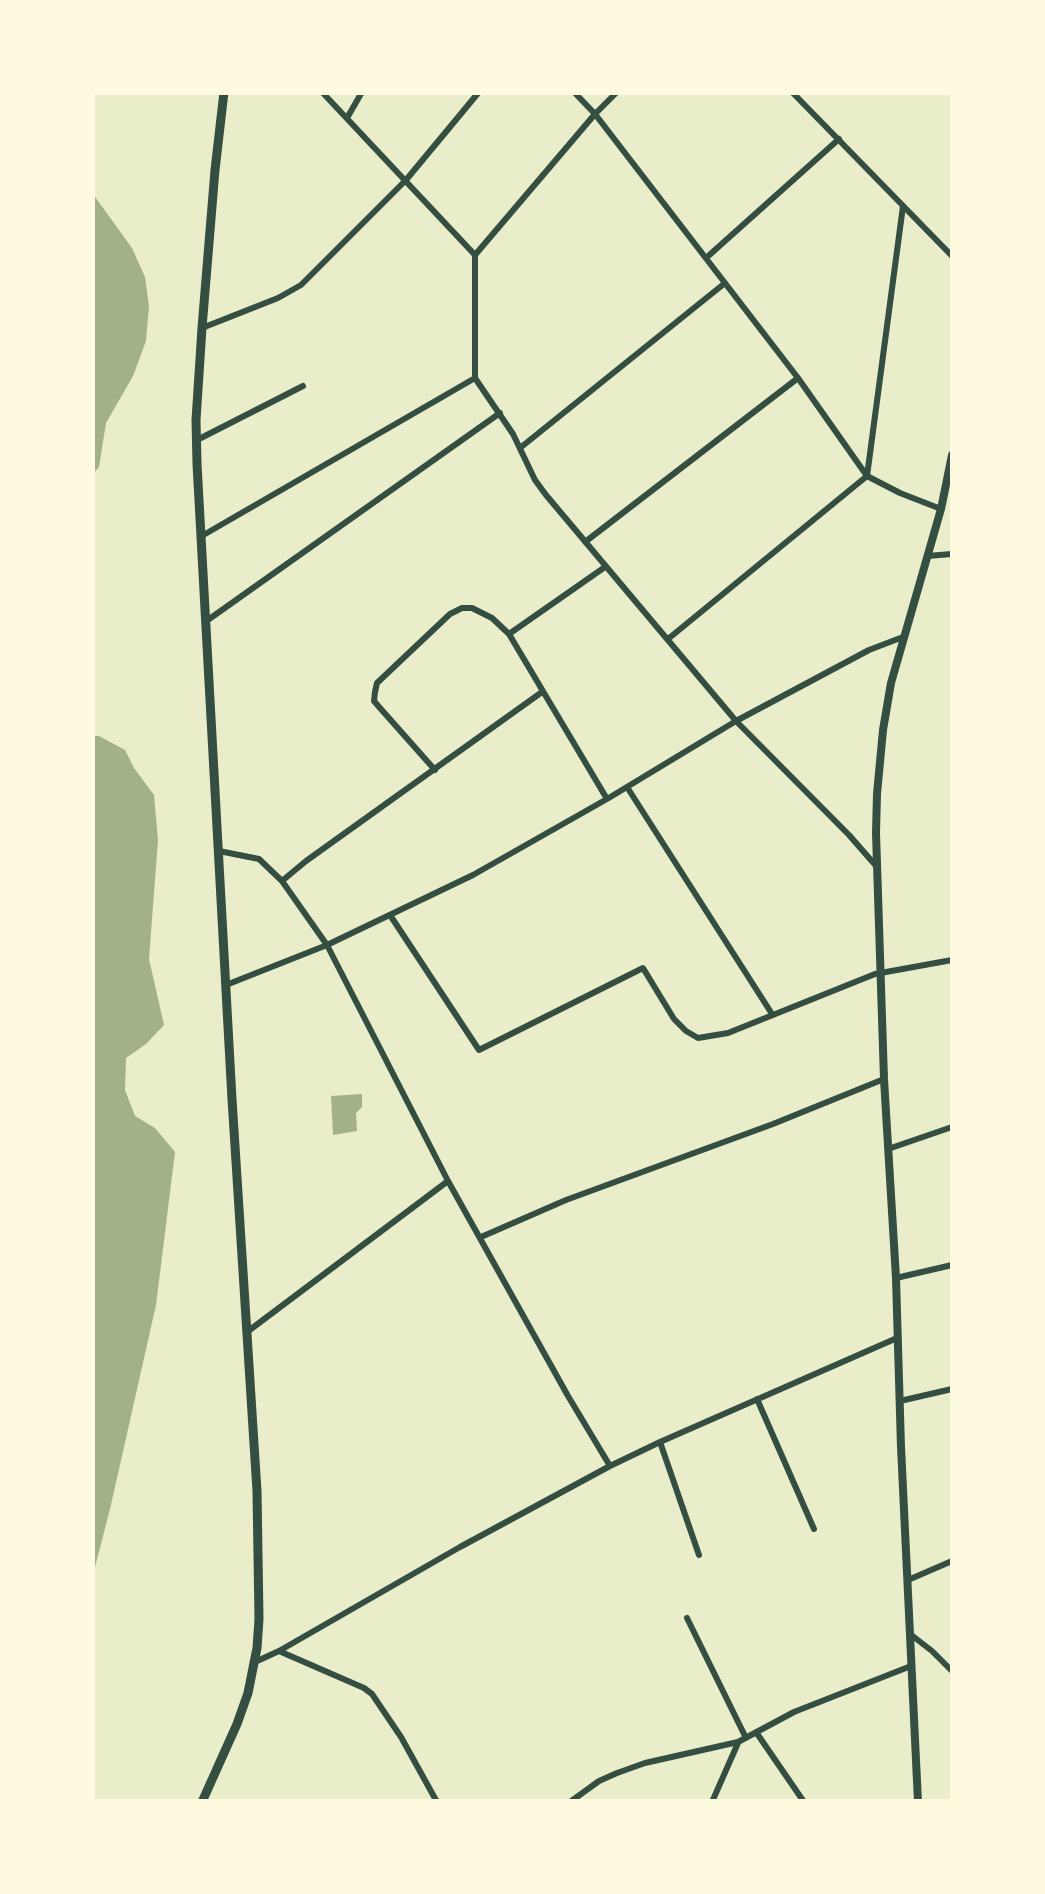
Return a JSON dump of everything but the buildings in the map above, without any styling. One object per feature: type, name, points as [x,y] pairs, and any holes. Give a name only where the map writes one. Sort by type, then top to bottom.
[{"type":"main road","points":[[202,1802],[248,1693],[259,1619],[257,1491],[197,440],[202,328],[224,92]]},
{"type":"street","points":[[322,92],[475,255]]},
{"type":"street","points":[[347,118],[362,92]]},
{"type":"street","points":[[202,328],[301,285],[406,180],[479,92]]},
{"type":"street","points":[[574,92],[798,378],[867,476],[941,509]]},
{"type":"street","points":[[617,92],[475,255],[475,378],[500,413],[535,480],[605,567],[736,722],[849,834],[877,868]]},
{"type":"street","points":[[792,92],[952,256]]},
{"type":"street","points":[[706,258],[839,140]]},
{"type":"street","points":[[668,638],[867,476],[904,206]]},
{"type":"street","points":[[520,448],[725,283]]},
{"type":"street","points":[[200,538],[475,378]]},
{"type":"street","points":[[585,542],[798,378]]},
{"type":"street","points":[[197,440],[303,386]]},
{"type":"street","points":[[205,622],[500,413]]},
{"type":"street","points":[[918,1802],[884,1080],[877,794],[892,683],[941,509],[952,455]]},
{"type":"street","points":[[926,556],[952,554]]},
{"type":"street","points":[[509,634],[605,567]]},
{"type":"street","points":[[434,770],[374,701],[377,684],[450,614],[472,608],[492,618],[509,634],[607,799]]},
{"type":"street","points":[[226,984],[327,945],[473,875],[736,722],[868,650],[903,637]]},
{"type":"street","points":[[282,881],[542,692]]},
{"type":"street","points":[[627,787],[772,1014]]},
{"type":"street","points":[[219,851],[258,859],[282,881],[327,945],[448,1181],[610,1466]]},
{"type":"street","points":[[390,915],[479,1050],[643,968],[674,1019],[698,1038],[728,1033],[881,973],[952,960]]},
{"type":"street","points":[[481,1237],[566,1200],[662,1167],[884,1080]]},
{"type":"street","points":[[888,1148],[952,1127]]},
{"type":"street","points":[[246,1332],[448,1181]]},
{"type":"street","points":[[896,1278],[952,1265]]},
{"type":"street","points":[[254,1663],[610,1466],[897,1338]]},
{"type":"street","points":[[900,1401],[952,1389]]},
{"type":"street","points":[[758,1399],[814,1528]]},
{"type":"street","points":[[660,1442],[699,1555]]},
{"type":"street","points":[[907,1580],[952,1561]]},
{"type":"street","points":[[687,1618],[742,1740]]},
{"type":"street","points":[[910,1634],[952,1672]]},
{"type":"street","points":[[279,1651],[372,1694],[437,1802]]},
{"type":"street","points":[[570,1802],[633,1766],[742,1740],[835,1695],[911,1666]]},
{"type":"street","points":[[756,1732],[804,1802]]},
{"type":"street","points":[[712,1802],[742,1740]]},
{"type":"street","points":[[580,1794],[587,1802]]},
{"type":"shaded area","points":[[93,194],[132,248],[145,277],[149,306],[146,341],[133,376],[106,423],[99,467],[93,474]]},
{"type":"shaded area","points":[[93,736],[125,750],[154,795],[158,840],[149,959],[164,1025],[126,1058],[125,1090],[135,1116],[155,1128],[175,1152],[156,1305],[93,1575]]},
{"type":"shaded area","points":[[362,1094],[362,1107],[356,1113],[357,1131],[333,1135],[331,1096]]}]
